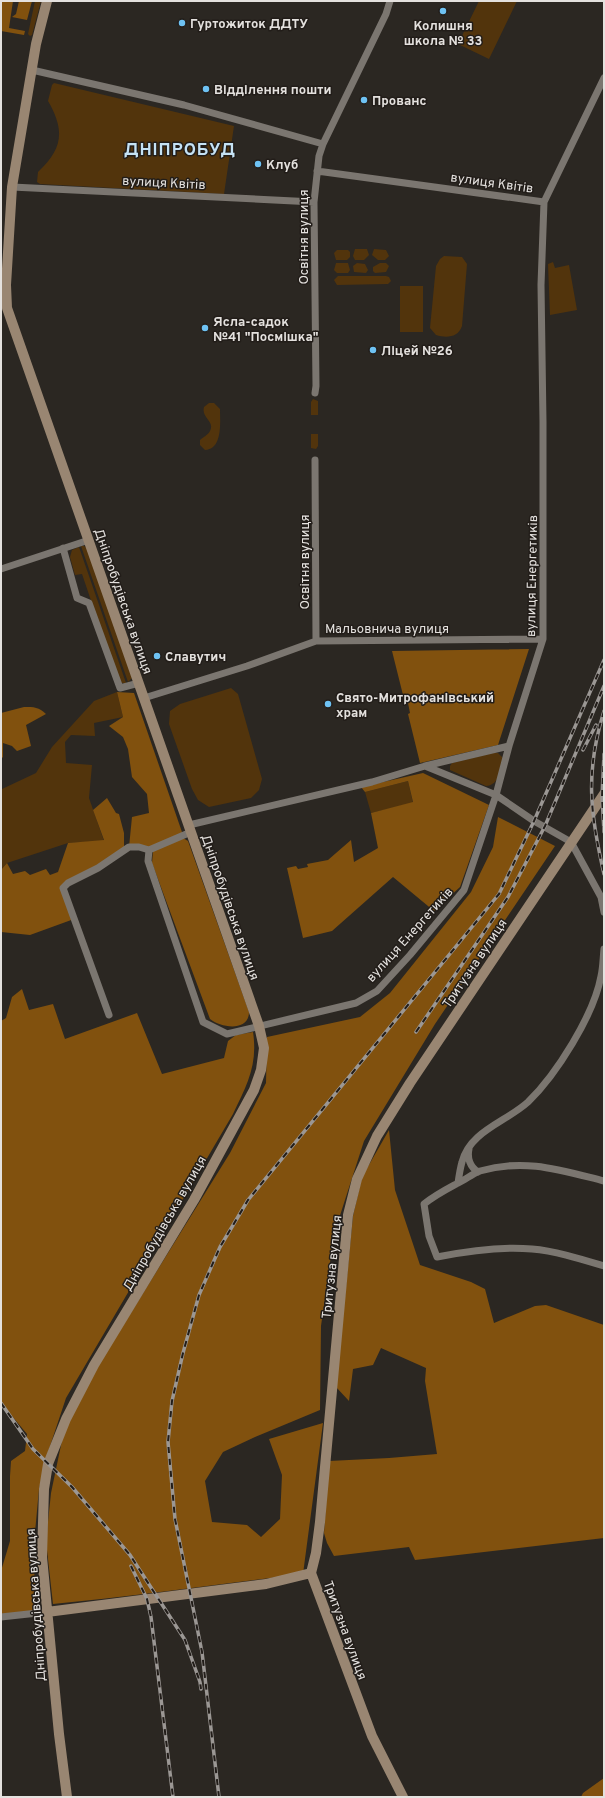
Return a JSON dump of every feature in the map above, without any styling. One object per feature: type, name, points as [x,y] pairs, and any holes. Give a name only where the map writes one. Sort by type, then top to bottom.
[{"type":"street","name":"Дніпробудівська вулиця","points":[[47,1],[36,44],[12,186],[6,285],[7,308],[259,1026],[264,1048],[261,1070],[254,1090],[194,1200],[94,1365],[66,1418],[48,1464],[44,1490],[42,1520],[42,1557],[67,1797]]},
{"type":"street","name":"Освітня вулиця","points":[[315,393],[314,202],[317,171],[323,144],[369,51],[386,14],[390,1]]},
{"type":"street","points":[[32,70],[184,105],[323,144]]},
{"type":"street","name":"вулиця Енергетиків","points":[[149,850],[148,861],[203,1022],[227,1034],[356,1003],[377,990],[410,955],[464,890],[496,795],[509,746],[543,639],[544,422],[541,285],[544,202],[604,78]]},
{"type":"street","name":"вулиця Квітів","points":[[317,171],[544,202]]},
{"type":"street","name":"вулиця Квітів","points":[[12,186],[314,202]]},
{"type":"street","name":"Освітня вулиця","points":[[315,460],[316,641]]},
{"type":"street","points":[[1,569],[89,540]]},
{"type":"street","points":[[63,548],[77,598],[89,603],[120,688],[138,683]]},
{"type":"street","name":"Мальовнича вулиця","points":[[144,698],[247,666],[316,641],[543,639]]},
{"type":"street","points":[[109,1015],[63,888],[68,883],[98,868],[129,847],[139,847],[149,850],[190,829],[372,782],[425,766],[509,746]]},
{"type":"street","points":[[425,766],[496,795],[534,821],[572,842],[601,897],[604,912]]},
{"type":"street","name":"Тритузна вулиця","points":[[402,1797],[372,1736],[311,1573],[316,1553],[319,1530],[348,1223],[357,1179],[377,1136],[410,1083],[604,794]]},
{"type":"street","points":[[458,1183],[462,1161],[471,1143],[486,1130],[510,1116],[528,1101],[564,1057],[581,1029],[590,1009],[601,978],[604,949]]},
{"type":"street","points":[[471,1143],[468,1154],[469,1163],[478,1172]]},
{"type":"street","points":[[604,1181],[565,1170],[539,1165],[520,1164],[478,1172],[440,1192],[424,1204],[430,1236],[437,1257],[500,1248],[533,1249],[562,1254],[604,1266]]},
{"type":"street","points":[[1,1617],[266,1584],[311,1573]]},
{"type":"shaded area","points":[[1,1],[13,1],[9,28],[25,31],[24,35],[1,31]]},
{"type":"shaded area","points":[[19,1],[32,1],[27,20],[12,17],[16,14]]},
{"type":"shaded area","points":[[35,1],[41,1],[32,35],[30,36],[28,34]]},
{"type":"shaded area","points":[[479,1],[517,1],[489,59],[458,44]]},
{"type":"shaded area","points":[[54,83],[234,126],[224,194],[40,184],[37,182],[38,172],[52,155],[57,147],[59,139],[57,121],[48,101],[52,85]]},
{"type":"shaded area","points":[[355,249],[367,249],[369,255],[364,260],[355,260],[353,256]]},
{"type":"shaded area","points":[[374,249],[386,250],[389,256],[385,260],[378,260],[372,255]]},
{"type":"shaded area","points":[[337,250],[348,250],[350,252],[350,257],[347,260],[336,260],[334,253]]},
{"type":"shaded area","points":[[444,256],[462,257],[467,264],[462,326],[458,333],[448,337],[436,335],[430,328],[436,266],[440,259]]},
{"type":"shaded area","points":[[553,262],[555,268],[569,265],[577,310],[550,315],[548,264]]},
{"type":"shaded area","points":[[336,263],[348,263],[350,270],[348,273],[337,273],[334,270]]},
{"type":"shaded area","points":[[357,263],[365,264],[368,270],[366,273],[354,272],[353,266]]},
{"type":"shaded area","points":[[380,263],[386,263],[389,266],[386,272],[375,273],[373,271],[373,267]]},
{"type":"shaded area","points":[[338,276],[386,276],[389,277],[391,281],[388,284],[337,285],[334,280]]},
{"type":"shaded area","points":[[400,286],[423,286],[423,332],[400,332]]},
{"type":"shaded area","points":[[313,399],[318,401],[318,415],[311,415],[311,402]]},
{"type":"shaded area","points":[[209,403],[214,403],[220,409],[220,427],[218,440],[215,445],[205,450],[200,445],[200,440],[208,434],[211,428],[210,422],[204,414],[204,407]]},
{"type":"shaded area","points":[[311,434],[318,434],[318,446],[316,449],[311,448]]},
{"type":"shaded area","points":[[81,546],[84,546],[89,550],[132,678],[128,682]]},
{"type":"shaded area","points":[[79,547],[126,683],[122,683],[118,680],[82,574],[75,575],[70,557],[72,550]]},
{"type":"shaded area","points":[[529,649],[498,745],[420,763],[408,714],[410,713],[408,703],[405,703],[392,651]]},
{"type":"shaded area","points":[[231,688],[238,694],[262,779],[259,790],[251,798],[209,807],[198,800],[192,789],[169,724],[170,711],[180,704]]},
{"type":"shaded area","points":[[117,692],[123,717],[94,723],[95,736],[71,735],[65,742],[66,763],[92,765],[89,798],[104,841],[68,843],[7,863],[1,870],[2,789],[36,773],[52,747],[94,701]]},
{"type":"shaded area","points":[[117,692],[134,693],[183,835],[149,850],[129,847],[132,817],[149,813],[147,794],[132,777],[128,749],[123,737],[109,726],[123,717]]},
{"type":"shaded area","points":[[24,707],[36,708],[46,714],[26,725],[31,746],[17,751],[12,746],[3,743],[3,757],[1,759],[1,713]]},
{"type":"shaded area","points":[[498,753],[503,758],[499,776],[491,785],[486,786],[450,770],[452,763]]},
{"type":"shaded area","points":[[423,773],[489,805],[460,887],[434,911],[393,877],[332,931],[303,938],[287,868],[296,866],[298,869],[308,867],[307,864],[328,860],[351,840],[354,862],[378,848],[371,813],[413,802],[408,781],[365,792],[361,787]]},
{"type":"shaded area","points":[[408,781],[413,803],[371,813],[365,792]]},
{"type":"shaded area","points":[[107,798],[116,813],[119,814],[124,833],[124,850],[63,888],[74,919],[30,935],[1,932],[1,870],[7,863],[13,874],[25,871],[30,875],[46,869],[50,875],[58,872],[68,843],[104,840],[93,810]]},
{"type":"shaded area","points":[[498,817],[555,846],[435,1024],[364,1141],[334,1234],[321,1326],[320,1410],[223,1452],[205,1481],[212,1522],[247,1525],[261,1537],[280,1519],[282,1475],[269,1439],[323,1423],[303,1574],[53,1604],[46,1541],[51,1493],[65,1426],[101,1361],[230,1153],[266,1083],[267,1037],[360,1017],[390,993],[471,892],[493,847]]},
{"type":"shaded area","points":[[183,838],[188,841],[249,1012],[248,1018],[240,1025],[221,1025],[210,1019],[152,863],[153,851]]},
{"type":"shaded area","points":[[22,989],[29,1010],[53,1004],[65,1039],[137,1013],[162,1074],[224,1058],[228,1041],[236,1035],[253,1032],[254,1055],[253,1065],[247,1084],[233,1114],[66,1398],[47,1455],[39,1489],[33,1554],[37,1613],[1,1617],[1,1571],[10,1541],[11,1461],[25,1451],[27,1434],[1,1403],[1,1021],[6,1018],[12,997]]},
{"type":"shaded area","points":[[389,1130],[395,1190],[420,1265],[471,1282],[485,1289],[494,1323],[535,1306],[546,1305],[604,1325],[604,1538],[415,1560],[409,1547],[334,1556],[327,1543],[324,1533],[329,1461],[437,1454],[425,1381],[426,1368],[381,1348],[373,1365],[353,1369],[349,1401],[336,1387],[353,1216],[362,1177]]},
{"type":"shaded area","points":[[604,1778],[604,1797],[581,1797],[583,1793]]},
{"type":"railway","points":[[219,1797],[202,1652],[175,1519],[168,1442],[172,1401],[199,1295],[220,1247],[248,1200],[499,894],[534,821],[604,660]]},
{"type":"railway","points":[[416,1032],[508,897],[545,826],[604,686]]},
{"type":"railway","points":[[604,711],[598,733],[592,773],[595,831],[604,874]]},
{"type":"railway","points":[[583,750],[596,725]]},
{"type":"railway","points":[[604,754],[602,797],[604,832]]},
{"type":"railway","points":[[1,1403],[33,1449],[72,1487],[130,1555],[185,1640],[200,1682],[201,1689]]},
{"type":"railway","points":[[131,1566],[147,1599],[151,1617],[173,1797]]},
{"type":"place","name":"Колишня школа № 33","points":[[443,11]]},
{"type":"place","name":"Гуртожиток ДДТУ","points":[[182,23]]},
{"type":"place","name":"Відділення пошти","points":[[206,89]]},
{"type":"place","name":"Прованс","points":[[364,100]]},
{"type":"place","name":"Клуб","points":[[258,164]]},
{"type":"place","name":"Ясла-садок №41 \"Посмішка\"","points":[[205,328]]},
{"type":"place","name":"Ліцей №26","points":[[373,350]]},
{"type":"place","name":"Славутич","points":[[157,656]]},
{"type":"place","name":"Свято-Митрофанівський храм","points":[[328,704]]},
{"type":"district","name":"ДНІПРОБУД","points":[[180,149]]}]
